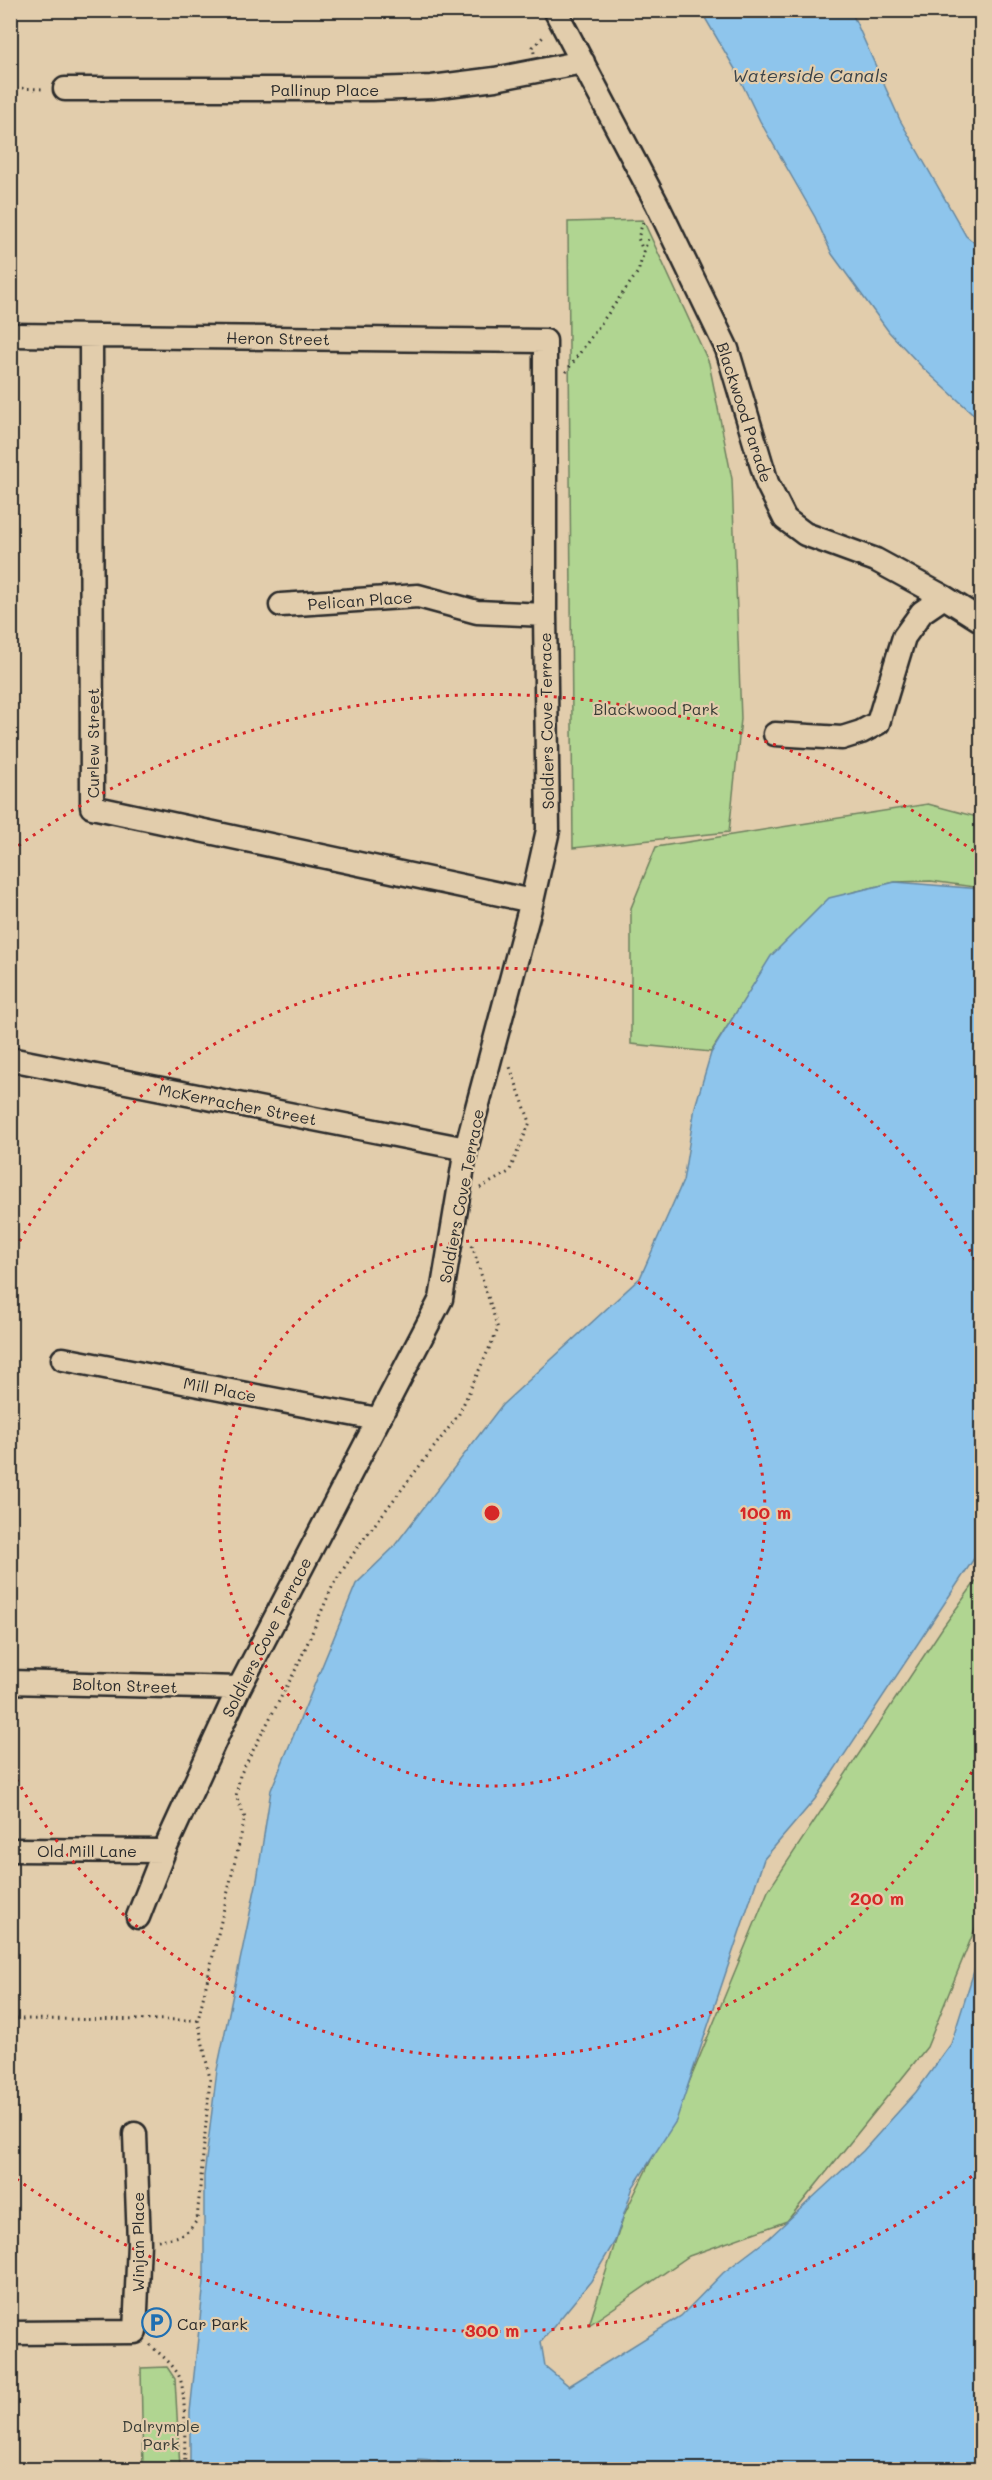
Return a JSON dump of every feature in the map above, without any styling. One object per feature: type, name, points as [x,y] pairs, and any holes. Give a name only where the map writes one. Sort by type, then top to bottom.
[{"type":"street","name":"Blackwood Parade","points":[[555,10],[657,204],[727,348],[767,483],[785,519],[805,534],[876,560],[944,597],[981,621]]},
{"type":"street","name":"Pallinup Place","points":[[65,89],[432,87],[495,79],[583,62]]},
{"type":"street","name":"Heron Street","points":[[10,336],[545,341]]},
{"type":"street","name":"Curlew Street","points":[[91,336],[92,807],[532,901]]},
{"type":"street","name":"Soldiers Cove Terrace","points":[[138,1917],[164,1851],[239,1688],[441,1299],[466,1149],[532,901],[548,830],[544,615],[545,341]]},
{"type":"street","name":"Pelican Place","points":[[280,605],[418,596],[477,612],[544,615]]},
{"type":"street","points":[[775,734],[842,738],[878,723],[904,638],[922,612],[944,597]]},
{"type":"street","name":"McKerracher Street","points":[[10,1059],[466,1149]]},
{"type":"street","name":"Mill Place","points":[[63,1359],[377,1419]]},
{"type":"street","name":"Bolton Street","points":[[10,1682],[239,1688]]},
{"type":"street","name":"Old Mill Lane","points":[[10,1850],[164,1851]]},
{"type":"street","name":"Winjan Place","points":[[135,2134],[139,2243],[135,2332]]},
{"type":"street","points":[[10,2333],[135,2332]]},
{"type":"path","points":[[10,88],[65,89]]},
{"type":"path","points":[[563,376],[638,272],[657,204]]},
{"type":"path","points":[[10,2019],[198,2020]]},
{"type":"path","points":[[135,2332],[164,2357],[180,2377],[185,2469]]},
{"type":"green space","name":"Blackwood Park","points":[[643,220],[709,363],[732,479],[741,719],[729,832],[573,848],[568,222]]},
{"type":"green space","points":[[928,804],[981,818],[981,888],[931,881],[895,882],[850,893],[760,975],[711,1052],[631,1044],[631,908],[656,847]]},
{"type":"green space","points":[[981,1574],[981,1914],[927,2047],[787,2221],[689,2256],[589,2325],[624,2215],[688,2085],[768,1891],[943,1627]]},
{"type":"green space","name":"Dalrymple Park","points":[[167,2367],[175,2379],[180,2469],[143,2469],[141,2368]]},
{"type":"water","name":"Waterside Canals","points":[[701,11],[851,11],[900,120],[966,236],[981,248],[981,421],[923,368],[889,332],[832,254],[815,217]]},
{"type":"water","points":[[895,882],[981,889],[981,1548],[815,1799],[764,1859],[676,2121],[633,2187],[615,2241],[591,2281],[541,2342],[545,2366],[569,2386],[681,2316],[723,2273],[769,2238],[863,2151],[916,2092],[951,2044],[981,1949],[981,2469],[456,2470],[436,2461],[418,2460],[414,2470],[190,2469],[190,2412],[204,2282],[204,2176],[217,2070],[257,1880],[271,1790],[356,1584],[392,1549],[502,1405],[640,1278],[683,1181],[695,1107],[711,1053],[771,956],[829,898]]},
{"type":"place","name":"Car Park","points":[[156,2323]]}]
